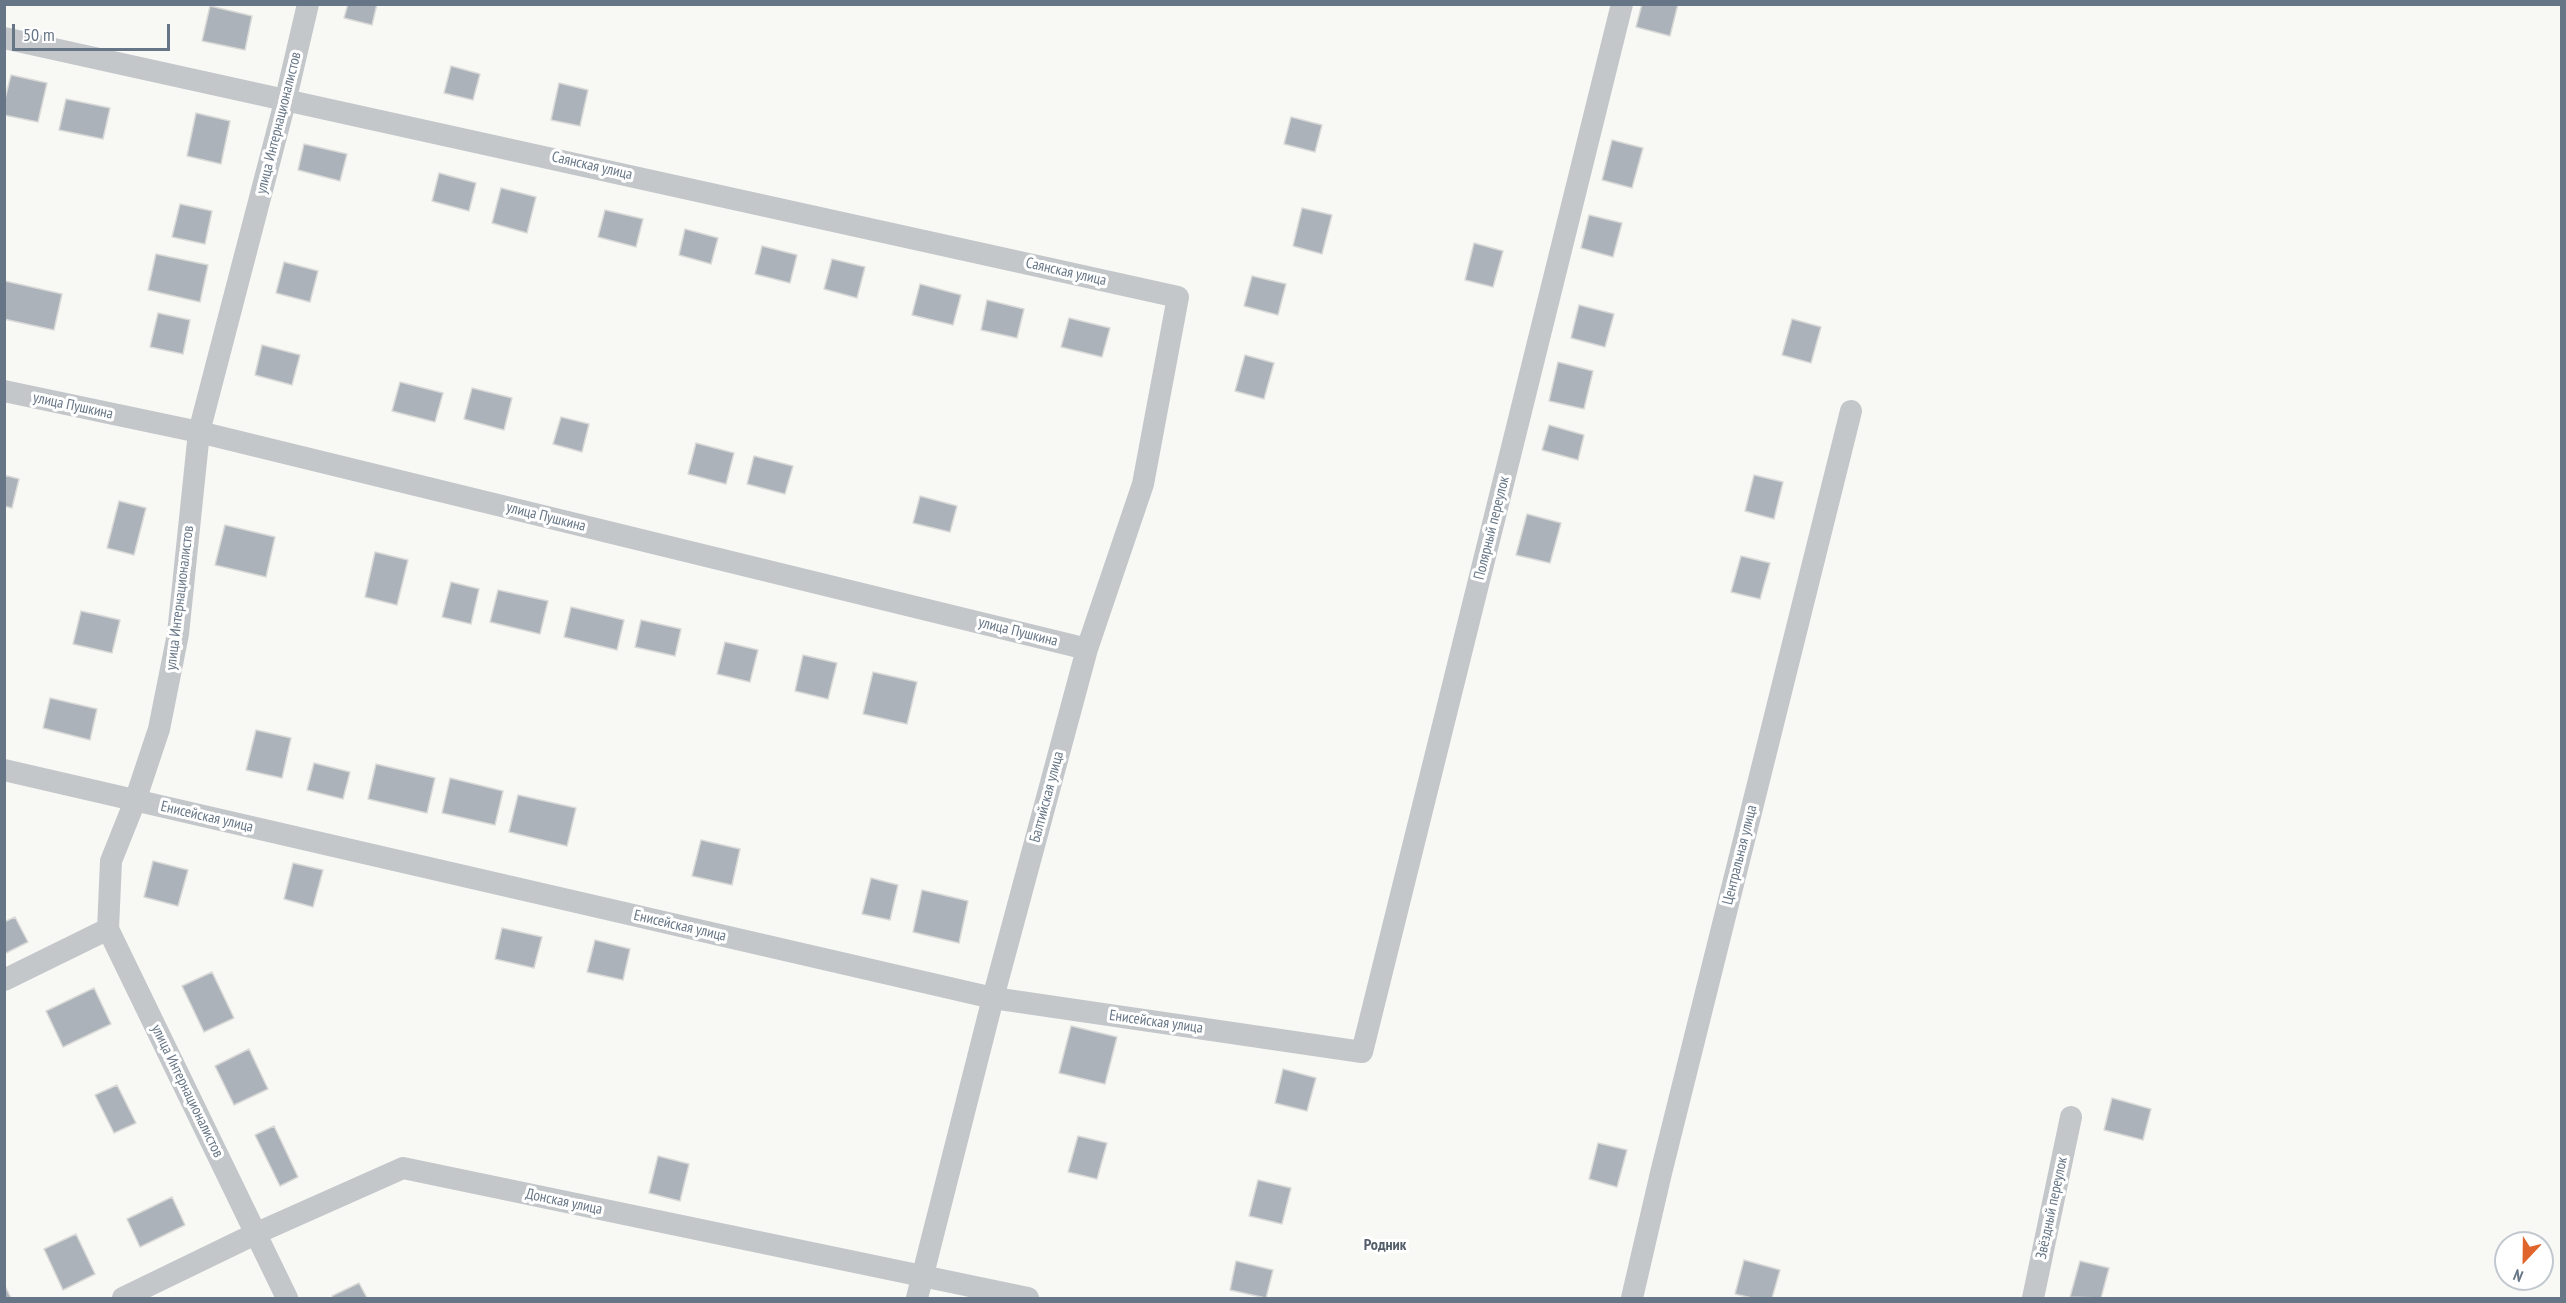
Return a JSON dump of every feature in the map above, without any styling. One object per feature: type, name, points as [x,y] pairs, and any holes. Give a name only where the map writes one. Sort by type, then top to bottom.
[{"type":"street","name":"улица Интернационалистов","points":[[287,1299],[108,929],[111,861],[135,801],[159,729],[178,634],[199,432],[286,98],[308,4]]},
{"type":"street","name":"Полярный переулок","points":[[1362,1052],[1622,4]]},
{"type":"street","name":"Саянская улица","points":[[4,38],[286,98],[1178,297]]},
{"type":"street","name":"Балтийская улица","points":[[916,1299],[993,998],[1087,649],[1143,484],[1178,297]]},
{"type":"street","name":"улица Пушкина","points":[[4,391],[199,432],[1087,649]]},
{"type":"street","name":"Центральная улица","points":[[1632,1299],[1666,1150],[1851,411]]},
{"type":"street","name":"Енисейская улица","points":[[4,770],[993,998],[1362,1052]]},
{"type":"street","points":[[4,980],[108,929]]},
{"type":"street","name":"Звёздный переулок","points":[[2033,1299],[2072,1116]]},
{"type":"street","name":"Донская улица","points":[[123,1299],[257,1233],[402,1168],[1028,1299]]},
{"type":"building","points":[[348,4],[377,4],[372,25],[344,18]]},
{"type":"building","points":[[1642,4],[1678,4],[1670,36],[1636,27]]},
{"type":"building","points":[[210,6],[252,16],[245,50],[202,41]]},
{"type":"building","points":[[451,66],[480,74],[473,100],[444,93]]},
{"type":"building","points":[[11,75],[47,83],[38,122],[4,115],[4,103]]},
{"type":"building","points":[[559,83],[588,90],[580,126],[551,120]]},
{"type":"building","points":[[66,99],[110,108],[103,139],[59,130]]},
{"type":"building","points":[[196,113],[230,121],[221,164],[187,156]]},
{"type":"building","points":[[1291,117],[1322,125],[1315,152],[1284,144]]},
{"type":"building","points":[[1612,140],[1643,148],[1632,188],[1602,180]]},
{"type":"building","points":[[304,144],[347,154],[340,181],[298,170]]},
{"type":"building","points":[[439,173],[476,183],[469,211],[432,201]]},
{"type":"building","points":[[501,188],[536,197],[527,233],[492,223]]},
{"type":"building","points":[[180,204],[212,211],[205,244],[172,237]]},
{"type":"building","points":[[1302,208],[1332,215],[1322,254],[1293,246]]},
{"type":"building","points":[[605,210],[643,219],[636,247],[598,237]]},
{"type":"building","points":[[1589,215],[1622,223],[1613,257],[1581,248]]},
{"type":"building","points":[[685,229],[718,238],[711,264],[679,255]]},
{"type":"building","points":[[1474,243],[1503,251],[1493,287],[1465,280]]},
{"type":"building","points":[[762,246],[797,255],[790,283],[755,274]]},
{"type":"building","points":[[156,254],[208,265],[200,302],[148,290]]},
{"type":"building","points":[[832,259],[865,267],[857,298],[824,289]]},
{"type":"building","points":[[284,262],[318,271],[310,302],[276,293]]},
{"type":"building","points":[[1252,276],[1286,284],[1278,315],[1244,306]]},
{"type":"building","points":[[5,281],[62,294],[54,330],[4,319]]},
{"type":"building","points":[[920,284],[961,295],[953,325],[912,315]]},
{"type":"building","points":[[987,300],[1024,309],[1017,338],[981,330]]},
{"type":"building","points":[[1579,305],[1614,314],[1605,347],[1571,338]]},
{"type":"building","points":[[158,313],[190,320],[183,354],[150,347]]},
{"type":"building","points":[[1069,318],[1110,328],[1102,357],[1061,347]]},
{"type":"building","points":[[1792,319],[1821,327],[1811,363],[1782,355]]},
{"type":"building","points":[[262,345],[300,355],[292,385],[255,375]]},
{"type":"building","points":[[1245,355],[1274,363],[1264,399],[1235,391]]},
{"type":"building","points":[[1558,362],[1593,371],[1584,409],[1549,401]]},
{"type":"building","points":[[400,382],[443,393],[435,422],[392,411]]},
{"type":"building","points":[[472,388],[512,398],[504,430],[464,419]]},
{"type":"building","points":[[561,417],[589,424],[582,452],[553,444]]},
{"type":"building","points":[[1549,425],[1584,435],[1578,460],[1542,450]]},
{"type":"building","points":[[696,443],[734,453],[726,484],[688,474]]},
{"type":"building","points":[[754,456],[793,466],[785,494],[747,484]]},
{"type":"building","points":[[4,475],[19,479],[12,508],[4,506]]},
{"type":"building","points":[[1754,475],[1783,482],[1774,519],[1745,511]]},
{"type":"building","points":[[920,496],[957,506],[950,532],[913,523]]},
{"type":"building","points":[[119,501],[146,508],[134,555],[107,548]]},
{"type":"building","points":[[1527,514],[1561,523],[1550,563],[1516,555]]},
{"type":"building","points":[[225,525],[275,537],[266,577],[215,565]]},
{"type":"building","points":[[375,552],[408,560],[397,605],[365,597]]},
{"type":"building","points":[[1741,556],[1770,563],[1760,599],[1731,592]]},
{"type":"building","points":[[451,582],[479,589],[471,624],[442,617]]},
{"type":"building","points":[[498,590],[548,601],[540,634],[490,622]]},
{"type":"building","points":[[571,607],[624,620],[617,650],[564,637]]},
{"type":"building","points":[[81,611],[120,620],[112,653],[73,644]]},
{"type":"building","points":[[641,620],[681,629],[675,656],[635,647]]},
{"type":"building","points":[[725,642],[758,650],[750,682],[717,674]]},
{"type":"building","points":[[803,655],[837,663],[828,699],[795,691]]},
{"type":"building","points":[[873,672],[917,682],[907,724],[863,714]]},
{"type":"building","points":[[50,698],[97,709],[90,740],[43,728]]},
{"type":"building","points":[[256,730],[291,738],[282,778],[246,770]]},
{"type":"building","points":[[314,763],[350,772],[343,799],[307,790]]},
{"type":"building","points":[[376,764],[435,778],[427,813],[368,799]]},
{"type":"building","points":[[450,778],[503,791],[495,825],[442,813]]},
{"type":"building","points":[[518,795],[576,808],[567,846],[509,832]]},
{"type":"building","points":[[701,840],[740,849],[732,885],[692,876]]},
{"type":"building","points":[[153,861],[188,870],[178,906],[144,897]]},
{"type":"building","points":[[293,863],[323,870],[313,907],[284,899]]},
{"type":"building","points":[[871,878],[898,885],[890,920],[862,914]]},
{"type":"building","points":[[922,890],[968,901],[959,943],[913,932]]},
{"type":"building","points":[[15,917],[28,942],[4,954],[4,922]]},
{"type":"building","points":[[502,928],[542,937],[534,968],[495,959]]},
{"type":"building","points":[[595,940],[630,949],[623,980],[587,972]]},
{"type":"building","points":[[212,972],[234,1018],[204,1032],[182,986]]},
{"type":"building","points":[[94,988],[111,1024],[63,1047],[46,1011]]},
{"type":"building","points":[[1071,1026],[1117,1037],[1105,1084],[1059,1073]]},
{"type":"building","points":[[249,1049],[268,1089],[234,1105],[215,1066]]},
{"type":"building","points":[[1283,1069],[1316,1078],[1307,1111],[1275,1103]]},
{"type":"building","points":[[117,1085],[136,1123],[114,1133],[95,1095]]},
{"type":"building","points":[[2112,1098],[2151,1109],[2143,1140],[2104,1130]]},
{"type":"building","points":[[274,1126],[298,1177],[280,1186],[255,1135]]},
{"type":"building","points":[[1078,1136],[1107,1143],[1097,1179],[1068,1172]]},
{"type":"building","points":[[1598,1143],[1627,1150],[1617,1187],[1589,1179]]},
{"type":"building","points":[[658,1156],[689,1164],[680,1201],[649,1193]]},
{"type":"building","points":[[1258,1180],[1291,1188],[1282,1224],[1249,1216]]},
{"type":"building","points":[[172,1197],[185,1225],[140,1247],[127,1219]]},
{"type":"building","points":[[76,1234],[95,1274],[63,1290],[44,1249]]},
{"type":"building","points":[[1744,1260],[1780,1270],[1772,1298],[1752,1298],[1735,1294]]},
{"type":"building","points":[[1236,1261],[1273,1270],[1266,1298],[1230,1290]]},
{"type":"building","points":[[2080,1261],[2109,1268],[2101,1298],[2070,1297]]},
{"type":"building","points":[[359,1283],[367,1298],[333,1298],[332,1296]]},
{"type":"building","points":[[4,1284],[11,1298],[4,1298]]},
{"type":"district","name":"Родник","points":[[1385,1245]]}]
